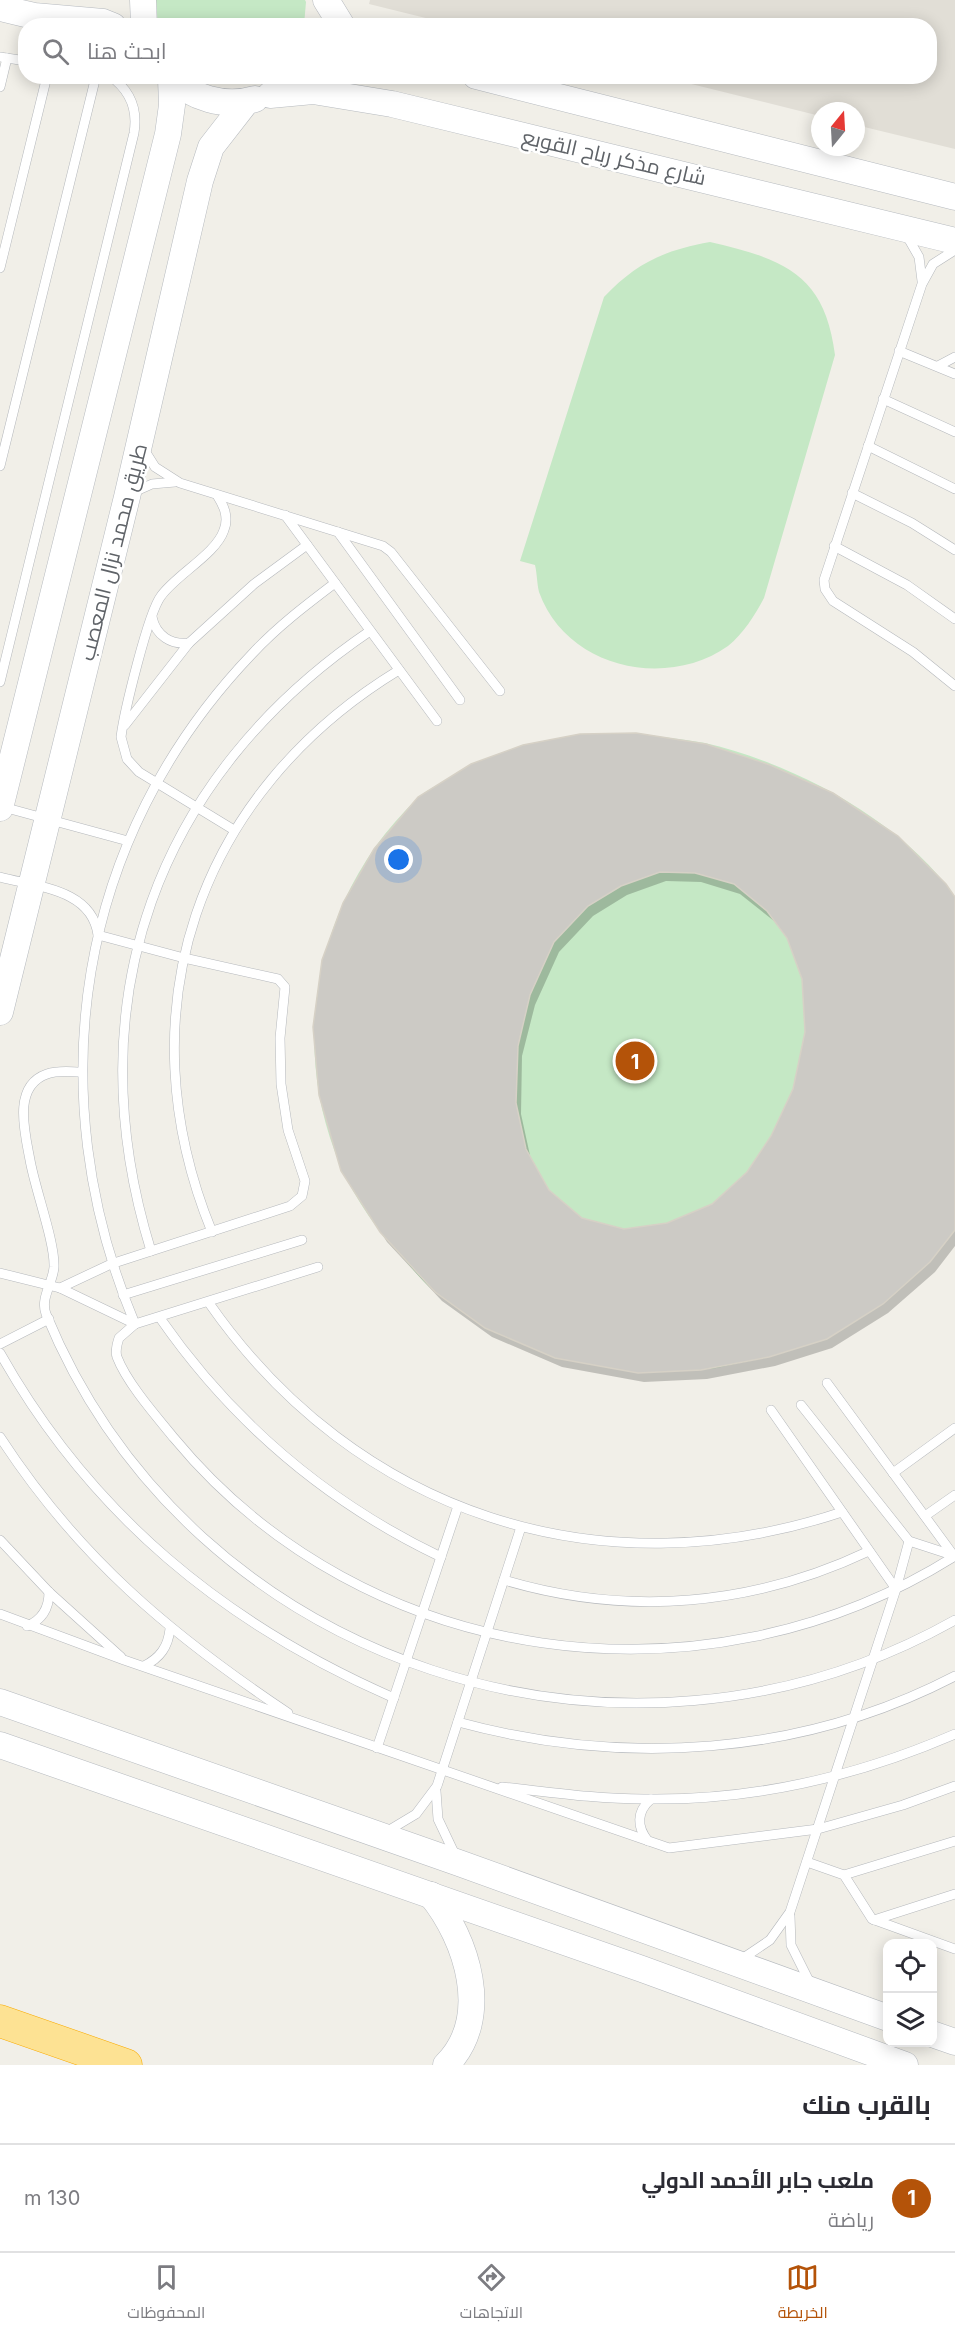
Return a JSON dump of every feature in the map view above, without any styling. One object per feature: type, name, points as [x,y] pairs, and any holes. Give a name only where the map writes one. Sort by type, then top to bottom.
[{"type":"highway","points":[[0,2012],[47,2037]]},
{"type":"highway","points":[[0,2021],[126,2065]]},
{"type":"street","points":[[143,0],[144,18]]},
{"type":"street","points":[[323,18],[324,0]]},
{"type":"street","points":[[324,0],[336,18]]},
{"type":"street","points":[[0,8],[34,16],[57,18]]},
{"type":"street","points":[[0,808],[168,134],[172,105],[170,84]]},
{"type":"street","points":[[179,84],[194,94],[219,102],[246,102],[270,95],[285,84]]},
{"type":"street","name":"شارع مذكر رباح القوبع","points":[[508,84],[955,197]]},
{"type":"street","name":"شارع مذكر رباح القوبع","points":[[270,95],[313,91],[392,104],[955,241]]},
{"type":"street","name":"طريق محمد نزال المعصب","points":[[0,1012],[127,497],[200,181],[211,147],[246,102]]},
{"type":"street","points":[[0,1702],[459,1863],[883,2016]]},
{"type":"street","points":[[0,1745],[654,1973],[905,2065]]},
{"type":"street","points":[[431,1895],[457,1932],[469,1975],[468,2020],[462,2042],[446,2065]]},
{"type":"street","points":[[648,1932],[654,1973]]},
{"type":"street","points":[[654,1973],[674,1960],[688,1946]]},
{"type":"street","points":[[937,2035],[955,2042]]},
{"type":"lane","points":[[0,87],[4,58]]},
{"type":"lane","points":[[0,268],[45,84]]},
{"type":"lane","points":[[0,466],[94,84]]},
{"type":"lane","points":[[0,682],[134,133],[135,110],[132,100],[119,84]]},
{"type":"lane","points":[[898,227],[911,240],[919,256],[922,284]]},
{"type":"lane","points":[[955,249],[933,264],[922,284],[824,580],[830,598],[913,652],[955,686]]},
{"type":"lane","points":[[899,351],[955,374]]},
{"type":"lane","points":[[938,366],[955,357]]},
{"type":"lane","points":[[884,399],[955,432]]},
{"type":"lane","points":[[140,441],[155,467],[180,483],[383,546],[391,552],[500,691]]},
{"type":"lane","points":[[868,446],[955,489]]},
{"type":"lane","points":[[127,497],[152,484],[180,483]]},
{"type":"lane","points":[[852,493],[912,523],[955,550]]},
{"type":"lane","points":[[217,495],[226,511],[221,537],[162,593],[152,614],[122,730],[122,744],[127,759],[156,784],[234,830]]},
{"type":"lane","points":[[285,515],[437,721]]},
{"type":"lane","points":[[339,532],[460,700]]},
{"type":"lane","points":[[122,730],[189,643],[254,584],[307,545]]},
{"type":"lane","points":[[834,546],[907,585],[955,618]]},
{"type":"lane","points":[[135,1324],[111,1264],[94,1201],[84,1137],[81,1072],[83,1026],[98,935],[128,842],[156,784],[184,737],[217,694],[276,631],[335,583]]},
{"type":"lane","points":[[152,614],[158,631],[164,638],[172,642],[189,643]]},
{"type":"lane","points":[[151,1251],[132,1185],[122,1095],[125,1015],[138,946],[162,876],[196,808],[238,748],[272,709],[303,680],[370,631]]},
{"type":"lane","points":[[212,1232],[189,1167],[176,1090],[174,1031],[184,958],[207,885],[234,830],[272,776],[310,735],[343,706],[399,670]]},
{"type":"lane","points":[[0,808],[47,818],[128,842]]},
{"type":"lane","points":[[0,877],[78,899],[94,919],[98,935]]},
{"type":"lane","points":[[60,1288],[111,1264],[290,1206],[299,1200],[304,1191],[305,1181],[288,1130],[280,1084],[280,1038],[285,987],[278,979],[184,958],[98,935]]},
{"type":"lane","points":[[81,1072],[55,1072],[39,1078],[28,1090],[23,1106],[33,1181],[53,1259],[44,1307],[81,1383],[110,1429],[143,1473],[193,1526],[277,1594],[340,1631],[406,1662],[471,1683],[566,1701],[662,1704],[758,1693],[821,1677],[873,1659],[955,1620]]},
{"type":"lane","points":[[123,1295],[302,1240]]},
{"type":"lane","points":[[318,1267],[209,1303],[135,1324],[119,1338],[117,1357],[161,1422],[197,1464],[257,1519],[301,1551],[348,1579],[423,1612],[487,1632],[583,1648],[632,1650],[690,1648],[748,1639],[805,1625],[896,1589],[955,1556]]},
{"type":"lane","points":[[0,1273],[60,1288],[135,1324]]},
{"type":"lane","points":[[209,1303],[258,1366],[317,1422],[384,1469],[458,1506],[521,1527],[601,1541],[682,1544],[762,1534],[842,1512]]},
{"type":"lane","points":[[160,1318],[220,1395],[292,1465],[367,1518],[441,1557]]},
{"type":"lane","points":[[0,1344],[49,1319]]},
{"type":"lane","points":[[0,1353],[30,1404],[79,1469],[115,1510],[167,1560],[217,1600],[269,1635],[333,1670],[394,1698]]},
{"type":"lane","points":[[827,1383],[955,1556]]},
{"type":"lane","points":[[801,1406],[909,1541],[955,1556]]},
{"type":"lane","points":[[771,1410],[896,1589]]},
{"type":"lane","points":[[893,1473],[955,1428]]},
{"type":"lane","points":[[0,1437],[29,1479],[72,1533],[105,1569],[170,1629],[217,1665],[300,1721]]},
{"type":"lane","points":[[925,1516],[955,1495]]},
{"type":"lane","points":[[377,1748],[458,1506]]},
{"type":"lane","points":[[379,1835],[397,1827],[416,1814],[436,1786],[521,1527]]},
{"type":"lane","points":[[0,1540],[49,1592],[124,1660]]},
{"type":"lane","points":[[735,1964],[770,1940],[790,1912],[896,1589],[909,1541]]},
{"type":"lane","points":[[504,1580],[552,1593],[602,1600],[652,1603],[702,1600],[751,1592],[800,1579],[869,1551]]},
{"type":"lane","points":[[27,1626],[43,1615],[49,1592]]},
{"type":"lane","points":[[0,1614],[27,1626],[124,1660],[669,1848],[818,1828],[895,1808],[955,1786]]},
{"type":"lane","points":[[144,1666],[156,1660],[164,1650],[170,1629]]},
{"type":"lane","points":[[458,1722],[515,1736],[573,1745],[662,1750],[750,1742],[808,1731],[854,1717],[893,1704],[955,1676]]},
{"type":"lane","points":[[485,1786],[651,1799],[739,1795],[835,1777],[898,1757],[955,1734]]},
{"type":"lane","points":[[436,1786],[438,1819],[459,1863]]},
{"type":"lane","points":[[649,1842],[642,1832],[639,1820],[642,1808],[651,1799]]},
{"type":"lane","points":[[807,1862],[844,1875],[955,1841]]},
{"type":"lane","points":[[844,1875],[864,1911],[874,1920],[955,1949]]},
{"type":"lane","points":[[874,1920],[955,1894]]},
{"type":"lane","points":[[790,1912],[791,1945],[799,1966],[815,1992]]},
{"type":"shaded area","points":[[370,0],[955,0],[955,149],[865,127],[865,102],[811,102],[811,114],[691,84],[937,84],[937,18],[426,18],[369,4]]},
{"type":"green space","points":[[156,0],[305,0],[306,2],[305,18],[157,18]]},
{"type":"green space","points":[[710,242],[759,255],[779,264],[811,288],[822,306],[830,328],[835,355],[764,598],[748,624],[728,646],[703,659],[676,667],[648,668],[620,664],[594,654],[571,639],[552,618],[539,592],[535,565],[520,561],[604,297],[628,275],[652,260],[679,249]]},
{"type":"green space","points":[[636,733],[705,743],[739,752],[809,780],[876,820],[906,844],[933,869],[955,897],[955,1230],[912,1278],[863,1316],[836,1332],[777,1355],[709,1369],[678,1365],[450,1298],[434,1291],[397,1251],[358,1200],[332,1143],[317,1083],[315,1022],[324,961],[344,902],[375,847],[417,799],[468,767],[514,749],[561,739]]},
{"type":"building","points":[[636,733],[706,744],[770,765],[833,793],[898,836],[946,884],[955,897],[955,1230],[930,1262],[883,1304],[827,1339],[769,1357],[701,1370],[638,1373],[555,1358],[485,1328],[435,1292],[380,1232],[341,1171],[319,1095],[313,1027],[322,960],[343,903],[374,849],[418,797],[471,764],[523,745],[580,734]],"holes":[[[660,872],[695,873],[734,884],[767,911],[787,938],[802,979],[805,1032],[793,1089],[771,1136],[747,1172],[712,1204],[667,1223],[624,1229],[582,1218],[549,1190],[526,1149],[516,1103],[518,1046],[530,995],[554,942],[588,906],[621,886]]]},
{"type":"place","name":"ملعب جابر الأحمد الدولي","points":[[635,1061]]}]
